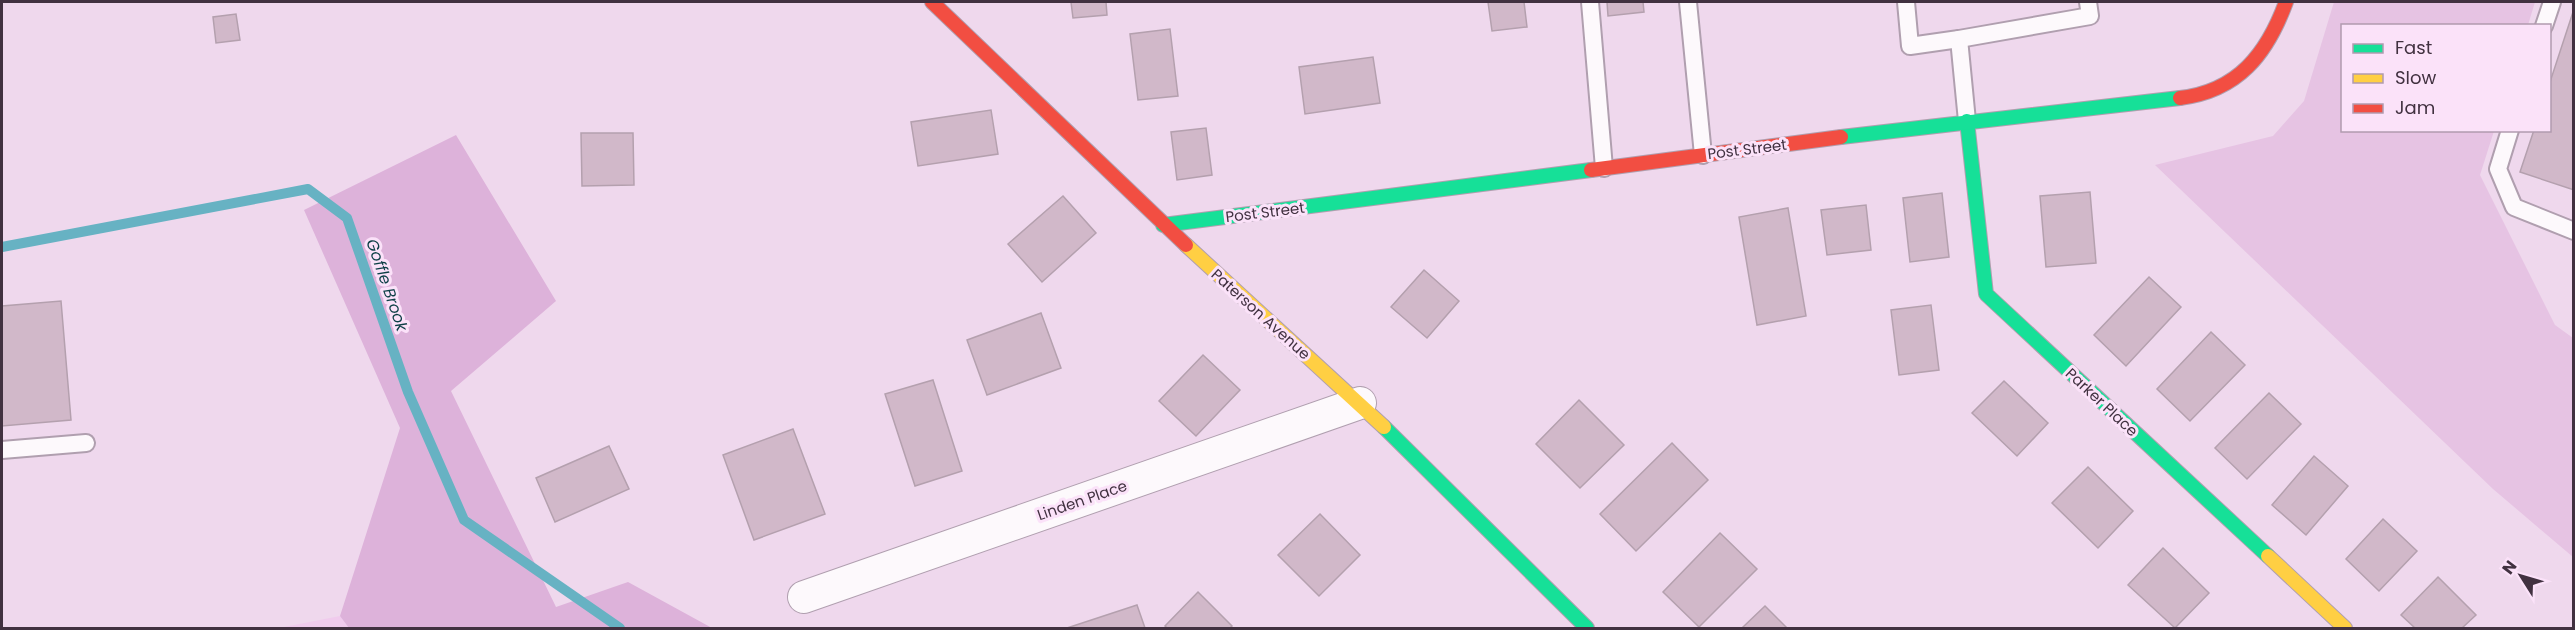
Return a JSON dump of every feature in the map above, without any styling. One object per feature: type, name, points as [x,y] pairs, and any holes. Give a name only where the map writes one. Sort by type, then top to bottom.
[{"type":"street","name":"Paterson Avenue","points":[[932,2],[1163,225],[1360,404],[1587,628]]},
{"type":"street","name":"Post Street","points":[[1163,225],[1967,121],[2203,95],[2230,83],[2256,62],[2275,34],[2286,2]]},
{"type":"street","name":"Parker Place","points":[[1967,121],[1986,294],[2345,628]]},
{"type":"street","name":"Linden Place","points":[[804,597],[1360,404]]},
{"type":"lane","points":[[1590,2],[1604,168]]},
{"type":"lane","points":[[1688,2],[1703,155]]},
{"type":"lane","points":[[1906,2],[1910,46],[2090,15],[2088,2]]},
{"type":"lane","points":[[2545,24],[2552,2]]},
{"type":"lane","points":[[1959,39],[1967,121]]},
{"type":"lane","points":[[2509,132],[2498,169],[2514,207],[2574,231]]},
{"type":"lane","points":[[2,450],[86,443]]},
{"type":"shaded area","points":[[2334,2],[2535,2],[2528,24],[2341,24],[2341,132],[2494,132],[2480,175],[2555,325],[2573,338],[2573,557],[2493,489],[2155,165],[2273,136],[2304,101]]},
{"type":"shaded area","points":[[456,135],[556,301],[451,391],[556,607],[628,582],[712,628],[349,628],[340,616],[400,428],[304,210]]},
{"type":"shaded area","points":[[340,616],[349,628],[279,628]]},
{"type":"building","points":[[1071,2],[1106,2],[1107,15],[1073,18]]},
{"type":"building","points":[[1488,2],[1524,2],[1527,27],[1492,31]]},
{"type":"building","points":[[1607,2],[1643,2],[1644,12],[1608,16]]},
{"type":"building","points":[[2574,9],[2574,190],[2520,172],[2533,132],[2551,132],[2551,79]]},
{"type":"building","points":[[236,14],[240,40],[216,43],[213,17]]},
{"type":"building","points":[[1170,29],[1178,96],[1138,100],[1130,34]]},
{"type":"building","points":[[1373,57],[1380,103],[1305,114],[1299,67]]},
{"type":"building","points":[[991,110],[998,154],[918,166],[911,122]]},
{"type":"building","points":[[1206,128],[1212,175],[1177,180],[1171,132]]},
{"type":"building","points":[[581,133],[633,133],[634,185],[582,186]]},
{"type":"building","points":[[2090,192],[2096,263],[2046,267],[2040,196]]},
{"type":"building","points":[[1942,193],[1949,257],[1910,262],[1903,198]]},
{"type":"building","points":[[1063,196],[1096,233],[1042,282],[1008,244]]},
{"type":"building","points":[[1866,205],[1871,250],[1827,255],[1821,210]]},
{"type":"building","points":[[1788,208],[1806,316],[1757,325],[1739,217]]},
{"type":"building","points":[[1424,270],[1459,301],[1427,338],[1391,307]]},
{"type":"building","points":[[2149,277],[2181,307],[2126,366],[2094,335]]},
{"type":"building","points":[[61,301],[71,420],[2,426],[2,306]]},
{"type":"building","points":[[1931,305],[1939,370],[1899,375],[1891,310]]},
{"type":"building","points":[[1041,313],[1061,368],[987,395],[967,340]]},
{"type":"building","points":[[2211,332],[2245,365],[2190,421],[2157,389]]},
{"type":"building","points":[[1203,355],[1240,390],[1196,436],[1159,401]]},
{"type":"building","points":[[933,380],[962,471],[915,486],[885,394]]},
{"type":"building","points":[[2004,381],[2048,423],[2017,456],[1972,413]]},
{"type":"building","points":[[2269,393],[2301,424],[2247,479],[2215,448]]},
{"type":"building","points":[[1579,400],[1624,445],[1580,488],[1536,444]]},
{"type":"building","points":[[793,429],[825,514],[754,540],[723,455]]},
{"type":"building","points":[[1672,443],[1708,480],[1636,551],[1600,514]]},
{"type":"building","points":[[609,446],[629,489],[555,522],[536,478]]},
{"type":"building","points":[[2314,456],[2348,486],[2306,535],[2272,505]]},
{"type":"building","points":[[2088,467],[2133,511],[2098,548],[2052,503]]},
{"type":"building","points":[[1320,514],[1360,555],[1319,596],[1278,555]]},
{"type":"building","points":[[2383,519],[2417,551],[2379,591],[2346,559]]},
{"type":"building","points":[[1720,533],[1757,569],[1699,627],[1663,592]]},
{"type":"building","points":[[2163,548],[2209,593],[2175,628],[2128,585]]},
{"type":"building","points":[[2438,577],[2476,615],[2462,628],[2415,628],[2401,615]]},
{"type":"building","points":[[1198,592],[1232,626],[1230,628],[1167,628],[1165,626]]},
{"type":"building","points":[[1137,605],[1145,628],[1067,628]]},
{"type":"building","points":[[1765,606],[1787,628],[1742,628]]},
{"type":"waterway","name":"Goffle Brook","points":[[2,247],[308,189],[347,218],[408,392],[464,520],[620,628]]},
{"type":"traffic: fast","points":[[1841,137],[2180,98]]},
{"type":"traffic: fast","points":[[1967,121],[1986,294],[2268,556]]},
{"type":"traffic: fast","points":[[1163,225],[1591,170]]},
{"type":"traffic: fast","points":[[1384,427],[1587,628]]},
{"type":"traffic: slow","points":[[1186,245],[1384,427]]},
{"type":"traffic: slow","points":[[2268,556],[2345,628]]},
{"type":"traffic: jam","points":[[932,2],[1186,245]]},
{"type":"traffic: jam","points":[[2180,98],[2218,87],[2248,67],[2270,38],[2286,2]]},
{"type":"traffic: jam","points":[[1591,170],[1841,137]]}]
